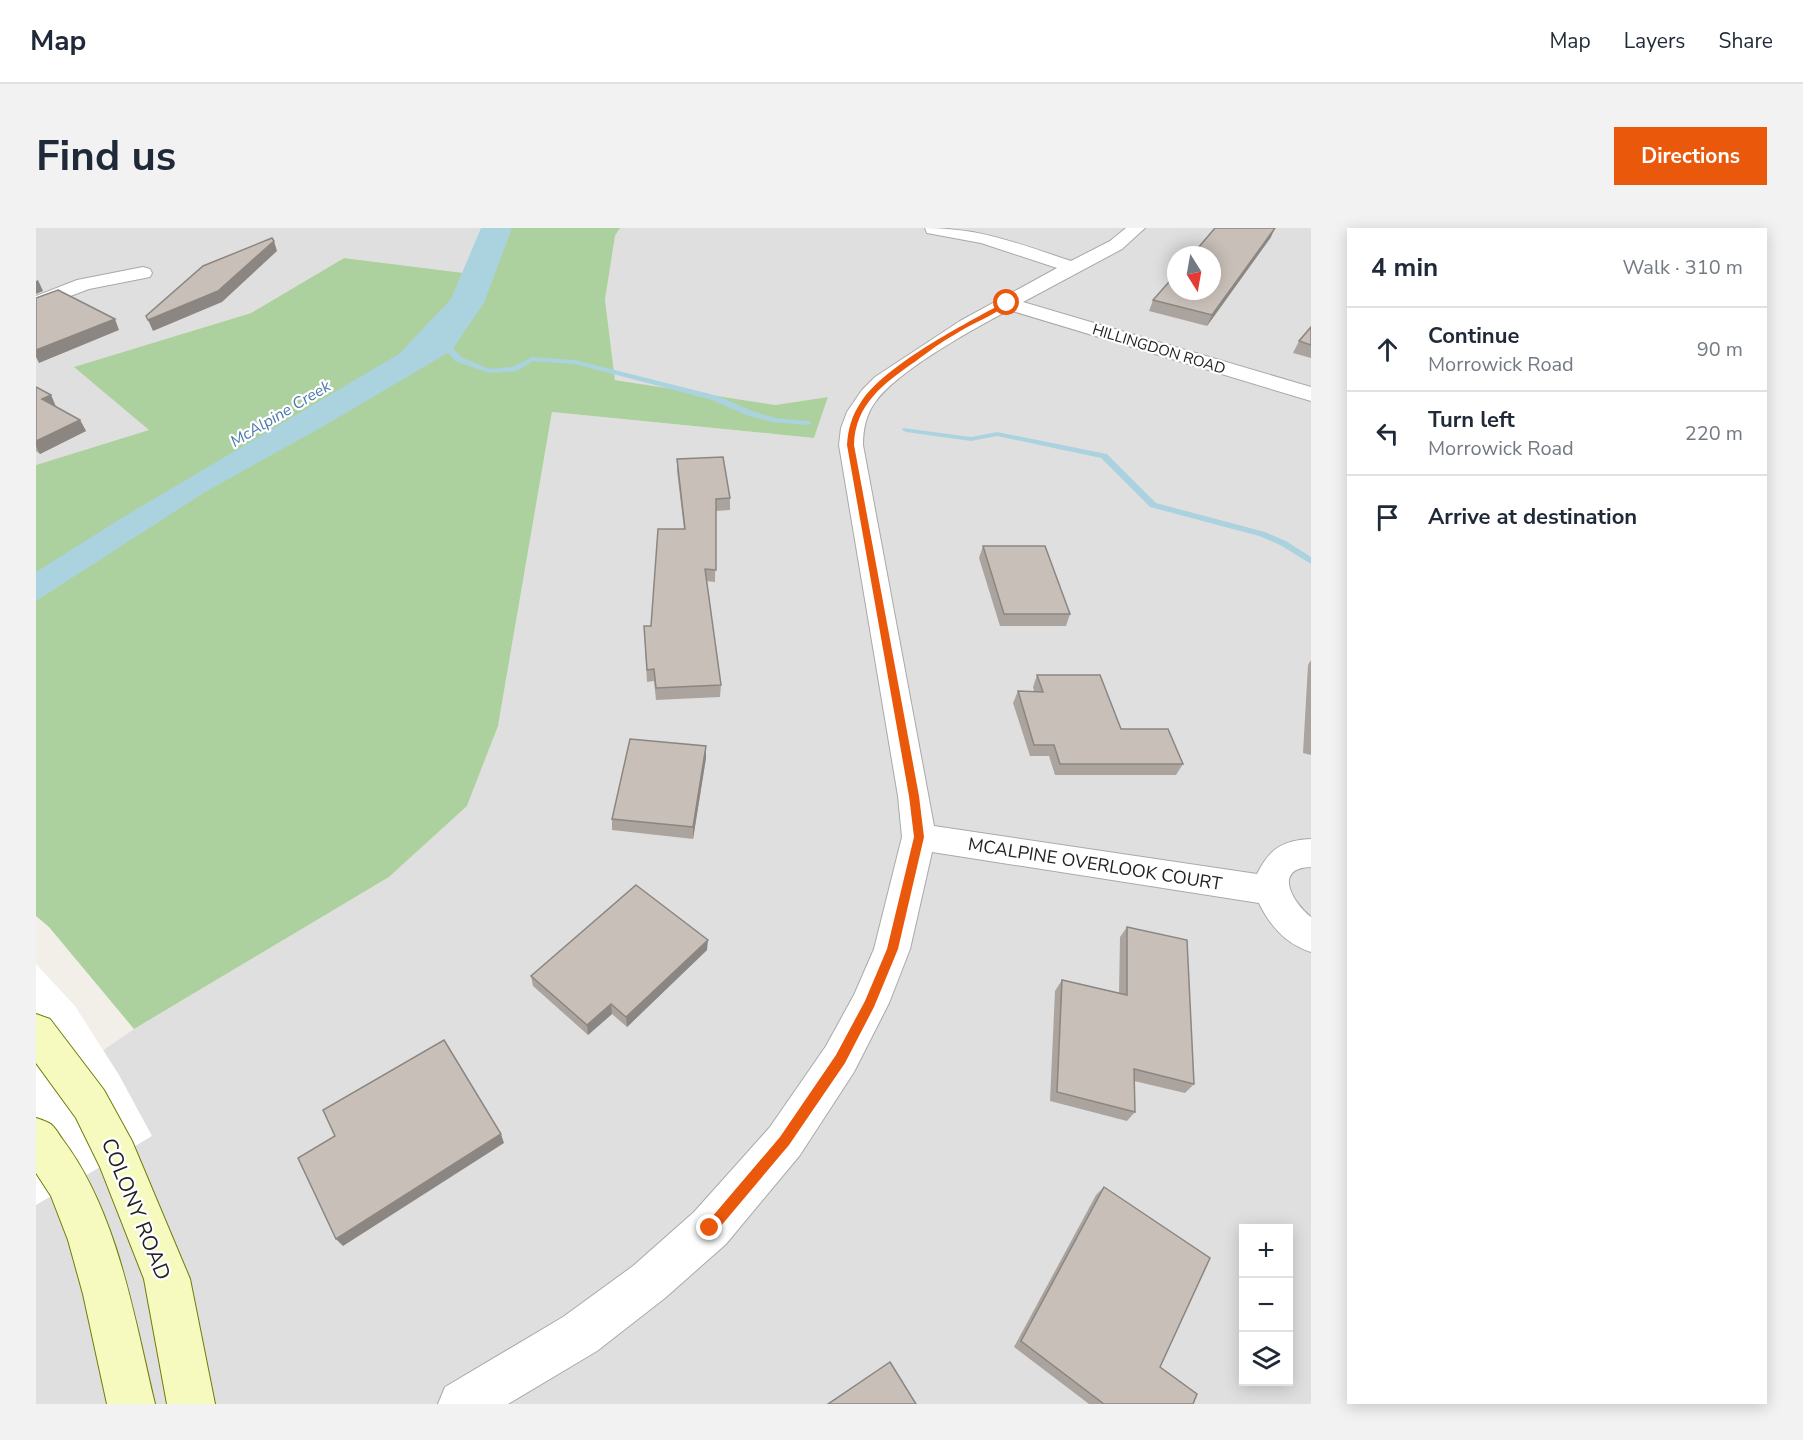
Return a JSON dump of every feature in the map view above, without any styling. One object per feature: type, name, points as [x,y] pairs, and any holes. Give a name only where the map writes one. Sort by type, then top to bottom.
[{"type":"main road","name":"COLONY ROAD","points":[[36,1032],[90,1104],[117,1156],[167,1279],[191,1404]]},
{"type":"main road","points":[[36,1138],[68,1186],[85,1224],[104,1282],[130,1404]]},
{"type":"street","points":[[462,1404],[580,1334],[649,1282],[710,1228],[785,1141],[840,1059],[870,1003],[892,949],[919,837],[914,796],[851,445],[851,431],[864,401],[883,381],[951,333],[1116,245],[1136,228]]},
{"type":"street","points":[[933,229],[984,238],[1074,268]]},
{"type":"street","points":[[36,303],[84,285],[143,273]]},
{"type":"street","name":"HILLINGDON ROAD","points":[[1007,303],[1311,394]]},
{"type":"street","name":"MCALPINE OVERLOOK COURT","points":[[919,837],[1271,890]]},
{"type":"street","points":[[1311,853],[1301,853],[1283,860],[1273,873],[1271,890],[1281,910],[1298,929],[1311,937]]},
{"type":"shaded area","points":[[36,228],[496,228],[472,274],[344,258],[251,313],[75,367],[150,430],[36,465]]},
{"type":"shaded area","points":[[620,228],[1311,228],[1311,1404],[36,1404],[36,1097],[134,1029],[389,877],[467,806],[498,726],[552,412],[814,438],[828,397],[775,405],[615,380],[605,300],[615,236]]},
{"type":"green space","points":[[496,228],[620,228],[615,236],[605,300],[615,380],[775,405],[828,397],[814,438],[552,412],[498,726],[467,806],[389,877],[134,1029],[49,927],[36,916],[36,465],[149,430],[74,367],[251,313],[344,258],[472,274]]},
{"type":"water","points":[[481,228],[512,228],[484,303],[451,351],[205,492],[36,601],[36,572],[120,519],[399,354],[451,299]]},
{"type":"pier","points":[[36,964],[75,1006],[119,1075],[152,1136],[36,1205]]},
{"type":"building","points":[[1215,228],[1275,228],[1212,315],[1153,300],[1167,284],[1167,300],[1221,300],[1221,246],[1200,246]]},
{"type":"building","points":[[272,238],[274,241],[218,291],[148,320],[146,316],[203,266]]},
{"type":"building","points":[[58,290],[115,319],[36,350],[36,298]]},
{"type":"building","points":[[1311,327],[1311,345],[1299,341]]},
{"type":"building","points":[[36,387],[51,395],[42,399],[80,420],[36,441]]},
{"type":"building","points":[[723,457],[730,498],[716,499],[716,570],[705,569],[721,685],[656,688],[654,669],[647,670],[644,626],[651,626],[658,529],[685,529],[677,459]]},
{"type":"building","points":[[983,546],[1045,546],[1070,614],[1004,614]]},
{"type":"building","points":[[1037,675],[1100,675],[1121,729],[1168,729],[1183,764],[1060,764],[1054,745],[1034,745],[1018,691],[1043,692]]},
{"type":"building","points":[[630,739],[706,746],[693,827],[612,819]]},
{"type":"building","points":[[636,885],[708,940],[626,1017],[611,1004],[587,1025],[531,976]]},
{"type":"building","points":[[1127,927],[1187,940],[1194,1084],[1134,1069],[1135,1112],[1057,1092],[1062,980],[1127,995]]},
{"type":"building","points":[[444,1040],[501,1134],[336,1239],[298,1158],[335,1136],[323,1110]]},
{"type":"building","points":[[1104,1187],[1210,1258],[1160,1367],[1197,1394],[1193,1404],[1104,1404],[1021,1341]]},
{"type":"building","points":[[890,1362],[916,1404],[828,1404]]},
{"type":"waterway","points":[[440,338],[458,359],[489,371],[514,369],[532,359],[575,362],[715,398],[749,413],[775,420],[808,423]]},
{"type":"waterway","points":[[906,430],[971,439],[997,434],[1104,456],[1153,505],[1262,534],[1283,543],[1311,561]]},
{"type":"route","points":[[710,1228],[785,1141],[840,1059],[870,1003],[892,949],[919,837],[914,796],[851,445],[851,431],[864,401],[883,381],[951,333],[1007,303]]},
{"type":"water label","name":"McAlpine Creek","points":[[280,413]]}]
